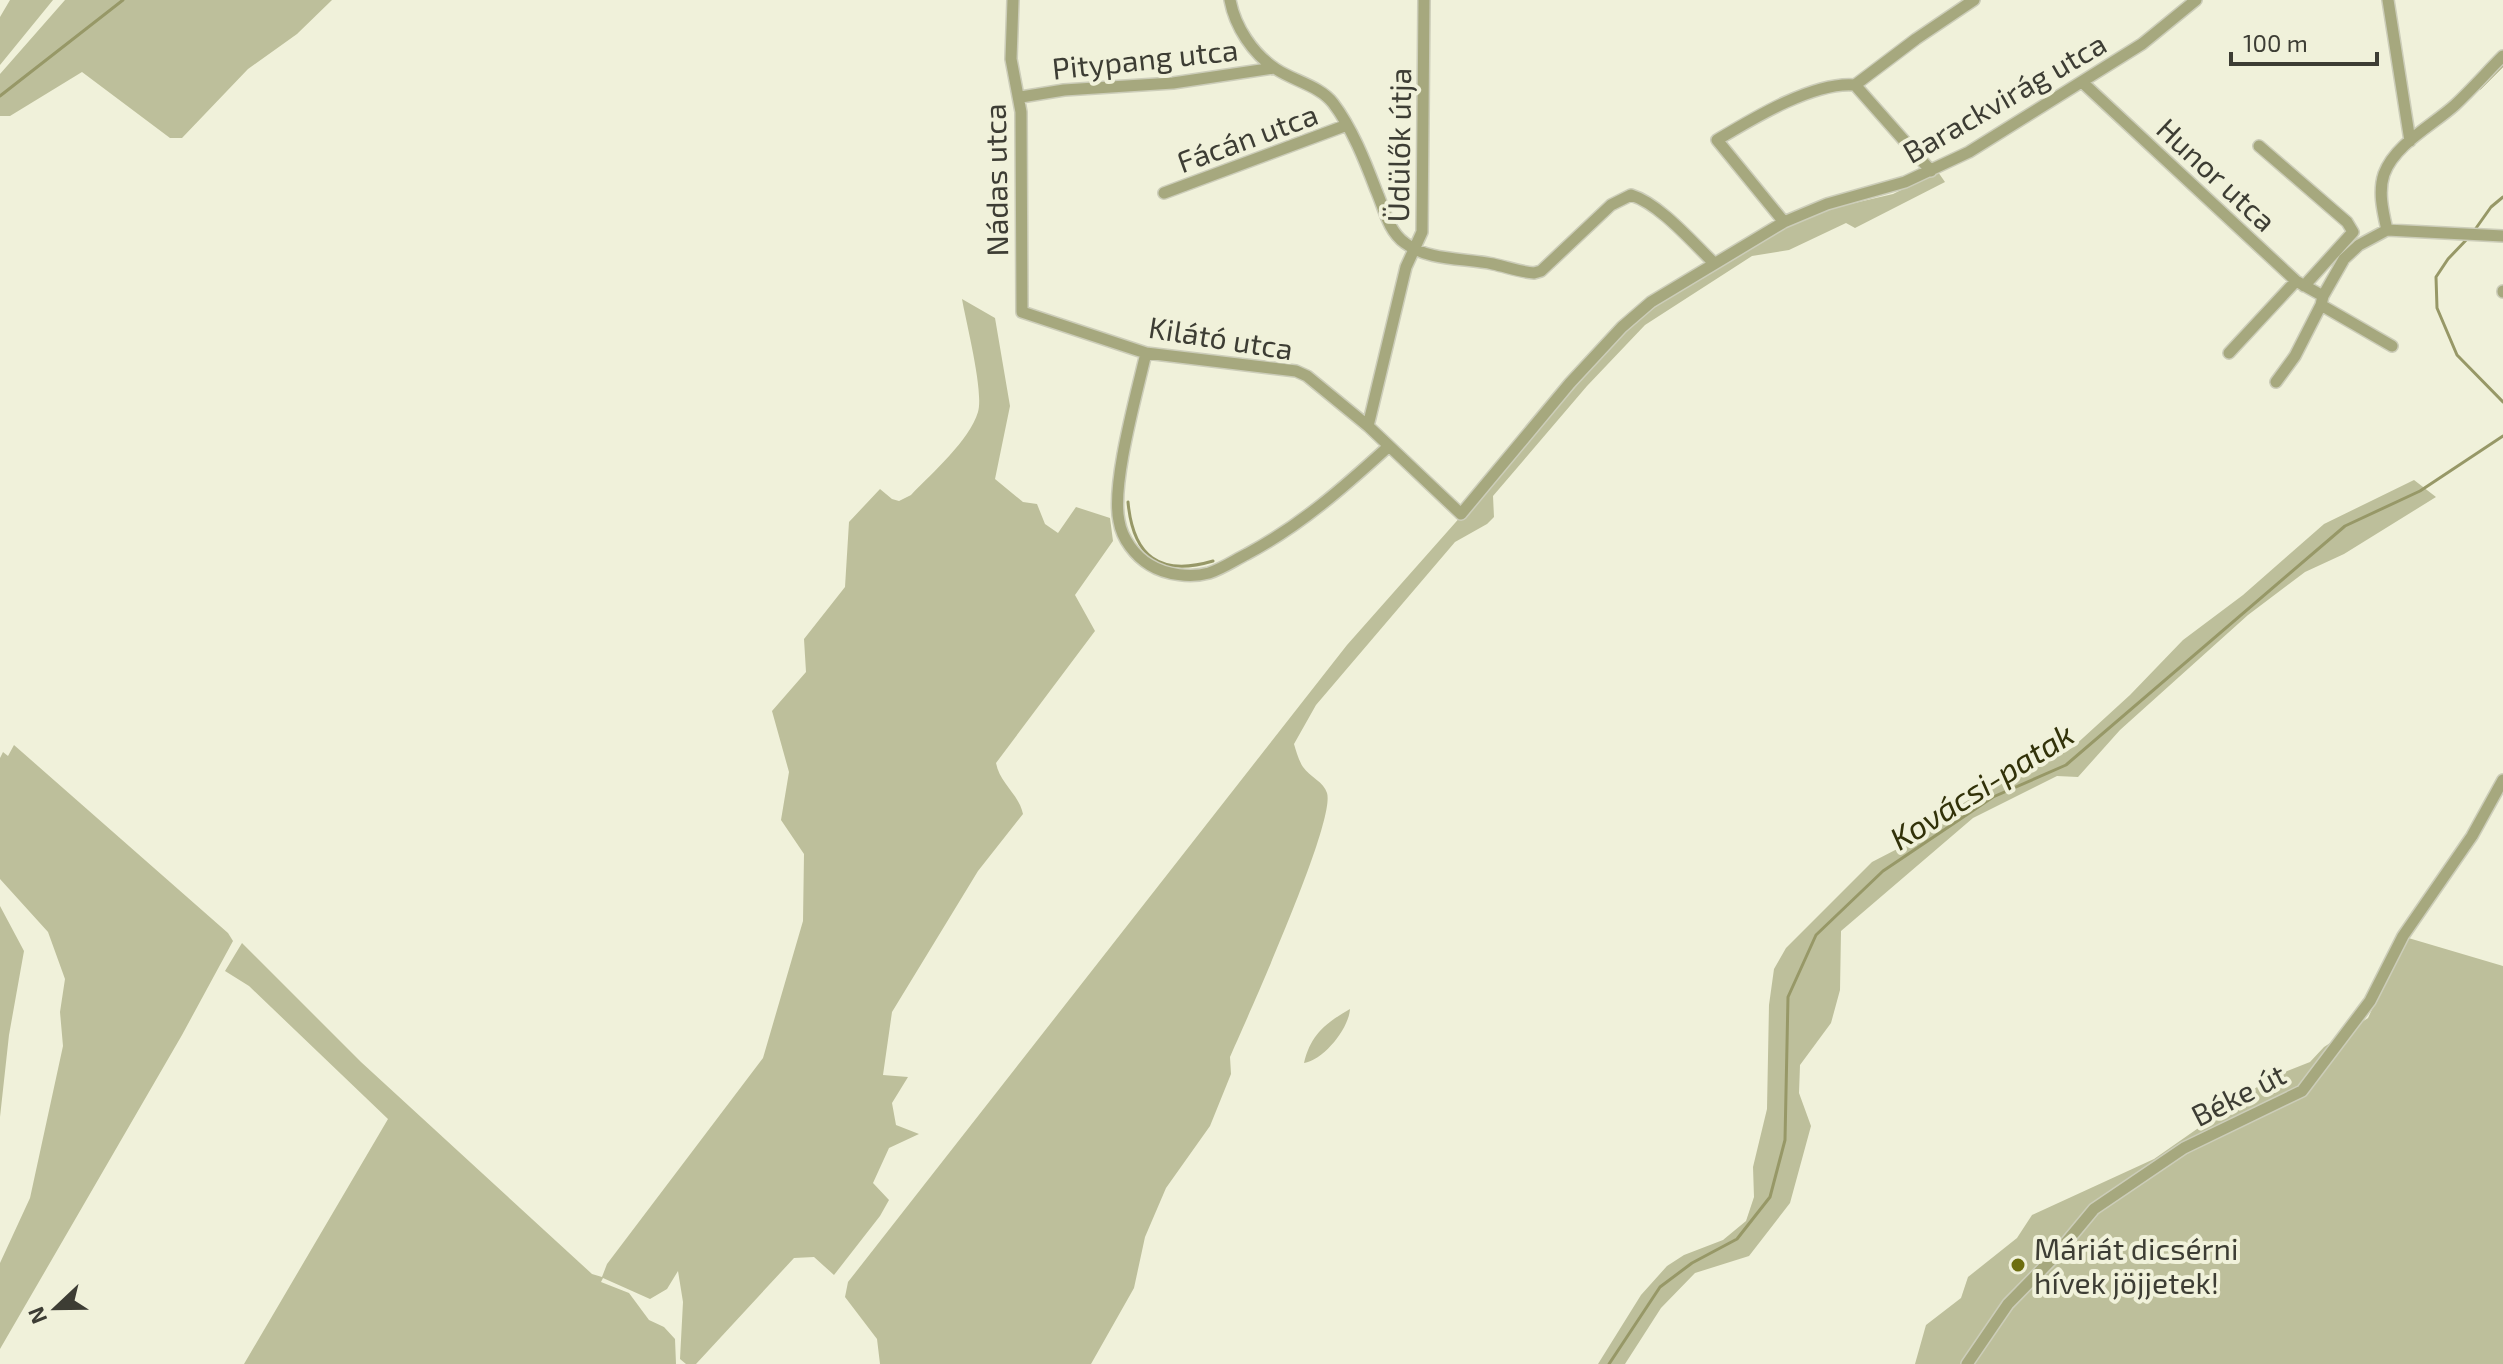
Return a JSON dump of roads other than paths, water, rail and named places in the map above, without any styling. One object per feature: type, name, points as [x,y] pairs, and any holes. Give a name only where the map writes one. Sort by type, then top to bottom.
[{"type":"street","name":"Nádas utca","points":[[1013,0],[1011,59],[1021,97],[1022,312]]},
{"type":"street","points":[[1230,0],[1244,37],[1274,68],[1325,95],[1347,125],[1389,223],[1404,243],[1413,248],[1438,256],[1534,273],[1541,271],[1611,205],[1631,195],[1669,220],[1714,263]]},
{"type":"street","name":"Üdülők útja","points":[[1368,426],[1413,248],[1422,232],[1424,0]]},
{"type":"street","points":[[1784,222],[1717,140],[1743,124],[1819,90],[1842,84],[1855,85],[1974,0]]},
{"type":"street","name":"Barackvirág utca","points":[[1461,514],[1570,383],[1622,327],[1651,302],[1784,222],[1827,204],[1890,187],[1969,152],[2142,44],[2196,0]]},
{"type":"street","points":[[2388,0],[2410,141]]},
{"type":"street","points":[[2387,230],[2382,202],[2384,174],[2410,141],[2458,102],[2503,56]]},
{"type":"street","name":"Pitypang utca","points":[[1021,97],[1064,90],[1173,83],[1274,68]]},
{"type":"street","name":"Hunor utca","points":[[2082,82],[2300,283],[2392,346]]},
{"type":"street","points":[[1855,85],[1931,171]]},
{"type":"street","name":"Fácán utca","points":[[1164,193],[1347,125]]},
{"type":"street","points":[[2229,353],[2353,232],[2347,222],[2259,146]]},
{"type":"street","points":[[2276,382],[2295,356],[2344,259],[2359,245],[2387,230],[2503,236]]},
{"type":"street","name":"Kilátó utca","points":[[1022,312],[1146,353],[1296,371],[1329,393],[1368,426],[1461,514]]},
{"type":"street","points":[[1146,353],[1128,436],[1118,504],[1119,522],[1127,542],[1142,560],[1158,570],[1178,574],[1208,573],[1227,565],[1296,525],[1388,447]]},
{"type":"street","name":"Béke út","points":[[1967,1364],[2008,1304],[2054,1257],[2094,1209],[2184,1148],[2302,1091],[2370,1001],[2403,936],[2472,836],[2503,780]]},
{"type":"waterway","points":[[0,96],[123,0]]},
{"type":"waterway","points":[[2480,88],[2503,65]]},
{"type":"waterway","name":"Kovácsi-patak","points":[[2474,231],[2491,207],[2503,197]]},
{"type":"waterway","name":"Kovácsi-patak","points":[[2469,237],[2436,277],[2437,308],[2457,355],[2503,402]]},
{"type":"waterway","name":"Kovácsi-patak","points":[[1609,1364],[1660,1287],[1692,1263],[1737,1239],[1770,1197],[1785,1140],[1788,997],[1816,935],[1883,871],[1993,797],[2066,765],[2345,526],[2420,491],[2503,436]]},
{"type":"waterway","points":[[1128,502],[1136,536],[1152,558],[1178,566],[1213,561]]},
{"type":"place","name":"Máriát dicsérni hívek jöjjetek!","points":[[2018,1265]]}]
